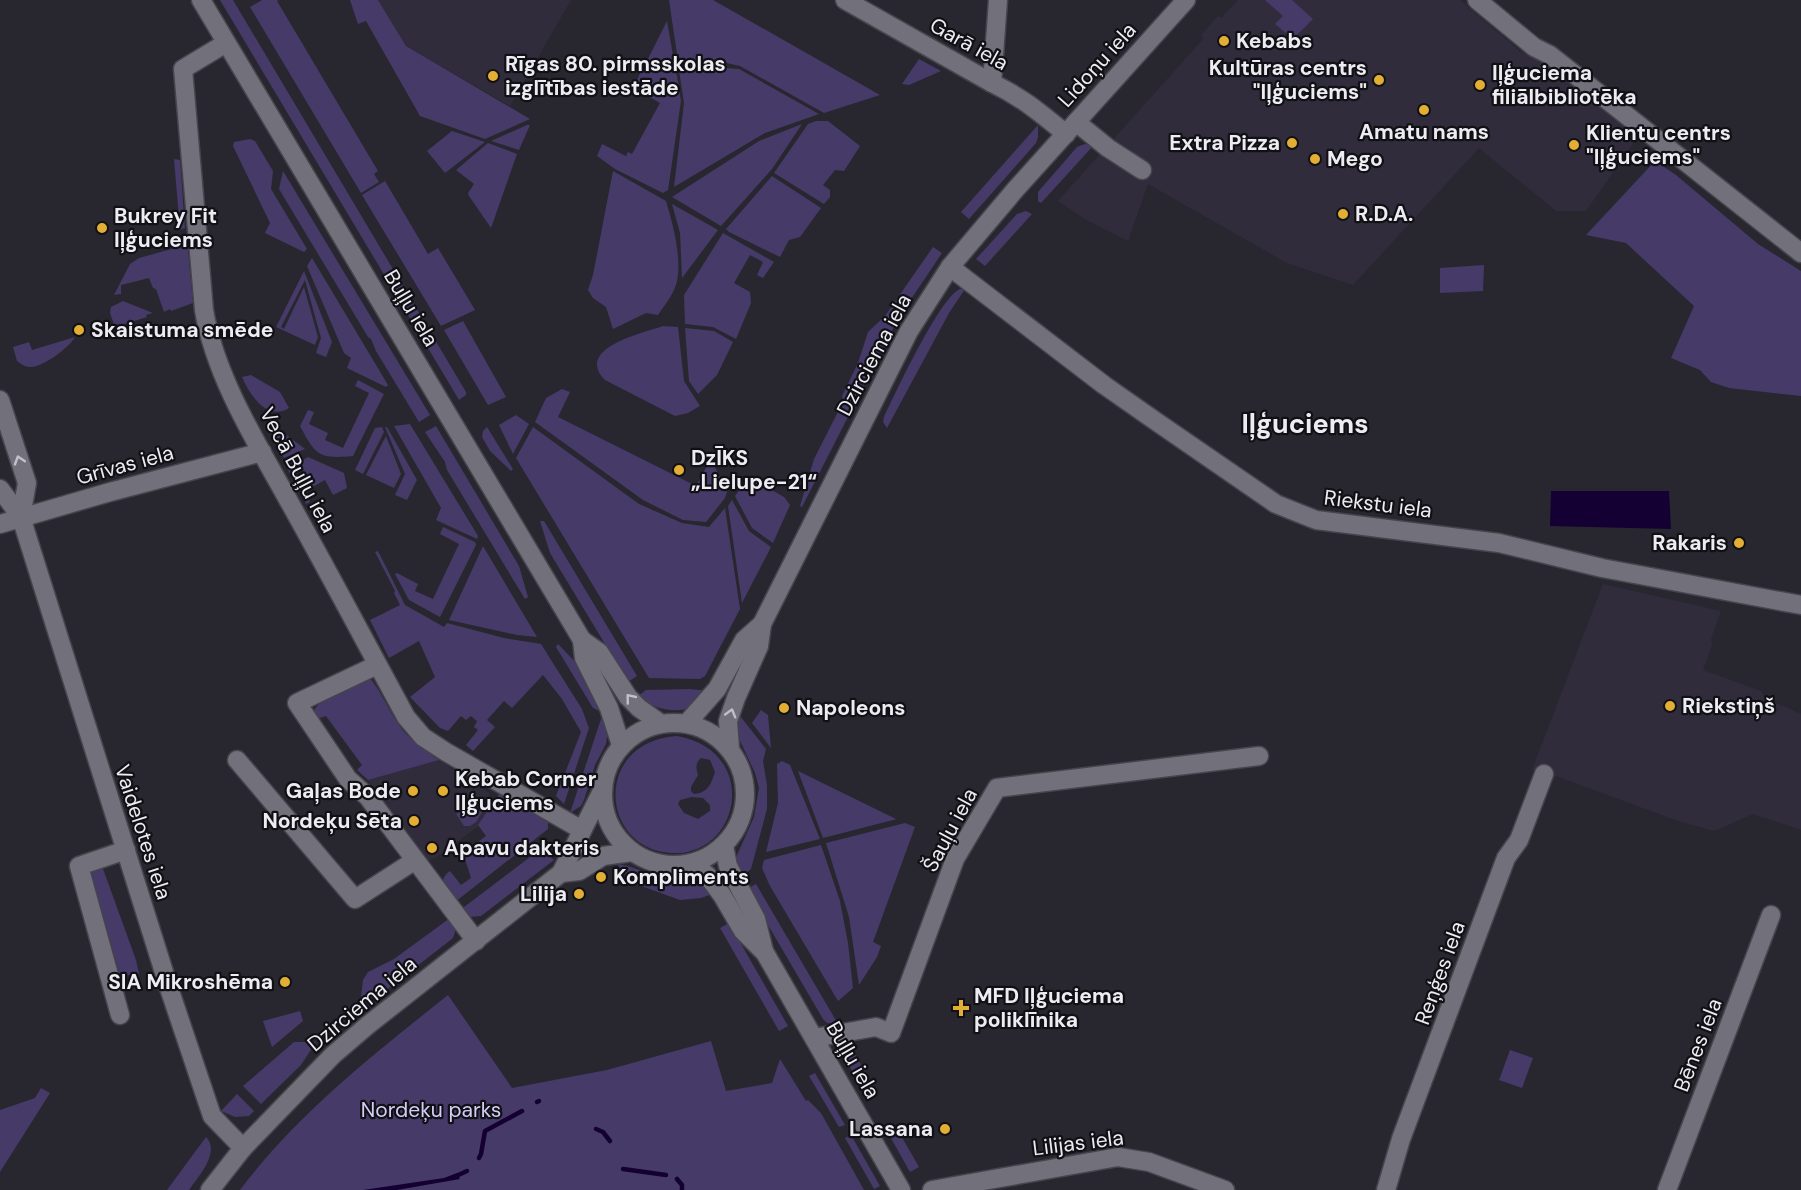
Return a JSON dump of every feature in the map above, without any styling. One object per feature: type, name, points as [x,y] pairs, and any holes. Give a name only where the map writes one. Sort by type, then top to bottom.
[{"type":"street","name":"Buļļu iela","points":[[201,0],[582,640],[599,652],[628,697],[660,723]]},
{"type":"street","name":"Garā iela","points":[[845,0],[1029,102],[1142,170]]},
{"type":"street","points":[[992,83],[998,0]]},
{"type":"street","name":"Lidoņu iela","points":[[1071,128],[1186,0]]},
{"type":"street","points":[[1477,0],[1534,47],[1550,55],[1801,253]]},
{"type":"street","name":"Vecā Buļļu iela","points":[[226,43],[183,69],[204,310],[220,370],[406,717],[423,737],[582,830]]},
{"type":"street","name":"Dzirciema iela","points":[[730,748],[728,721],[759,646],[762,624],[909,331],[950,267],[1071,128]]},
{"type":"street","name":"Riekstu iela","points":[[950,267],[1098,381],[1154,420],[1276,504],[1316,520],[1499,543],[1602,568],[1801,605]]},
{"type":"street","name":"Vaidelotes iela","points":[[0,400],[27,483],[21,517]]},
{"type":"street","name":"Grīvas iela","points":[[0,524],[262,452]]},
{"type":"street","name":"Vaidelotes iela","points":[[0,489],[21,517],[212,1116],[243,1148]]},
{"type":"street","name":"Dzirciema iela","points":[[687,723],[717,689],[744,640],[762,624]]},
{"type":"street","name":"Buļļu iela","points":[[582,640],[584,658],[609,708],[621,746]]},
{"type":"street","points":[[377,664],[297,703],[348,779],[368,797],[414,861],[477,941]]},
{"type":"street","points":[[660,723],[687,723],[714,734],[730,748],[741,767],[746,795],[740,823],[724,846],[710,857],[693,864],[670,866],[647,861],[632,852],[616,834],[605,815],[601,793],[609,762],[621,746],[638,732],[660,723]]},
{"type":"street","name":"Šauļu iela","points":[[814,1038],[876,1027],[891,1033],[956,859],[997,789],[1259,756]]},
{"type":"street","points":[[237,760],[355,899],[414,861]]},
{"type":"street","name":"Reņģes iela","points":[[1386,1190],[1401,1139],[1506,858],[1519,840],[1544,774]]},
{"type":"street","name":"Dzirciema iela","points":[[210,1190],[243,1148],[333,1055],[561,873],[601,793]]},
{"type":"street","name":"Buļļu iela","points":[[724,846],[728,866],[756,920],[765,952],[901,1190]]},
{"type":"street","points":[[120,1015],[79,866],[126,850]]},
{"type":"street","name":"Dzirciema iela","points":[[561,873],[579,871],[603,856],[632,852]]},
{"type":"street","name":"Buļļu iela","points":[[693,864],[707,875],[722,895],[743,931],[765,952]]},
{"type":"street","name":"Bēnes iela","points":[[1667,1190],[1771,915]]},
{"type":"street","name":"Lilijas iela","points":[[932,1190],[1118,1157],[1149,1162],[1225,1190]]},
{"type":"shaded area","name":"Rīgas 80. pirmsskolas izglītības iestāde","points":[[378,0],[571,0],[510,106],[406,46]]},
{"type":"shaded area","points":[[1238,0],[1460,0],[1521,52],[1558,68],[1637,138],[1586,211],[1556,211],[1479,148],[1353,285],[1287,263],[1148,184],[1128,241],[1085,219],[1058,201],[1204,38],[1201,35],[1218,16],[1221,18]]},
{"type":"shaded area","points":[[1551,491],[1669,491],[1671,529],[1550,526]]},
{"type":"shaded area","name":"Riekstiņš","points":[[1603,584],[1721,611],[1703,670],[1761,691],[1765,698],[1801,714],[1801,830],[1753,814],[1714,831],[1678,821],[1556,776],[1549,777],[1532,770]]},
{"type":"shaded area","name":"Nordeķu Sēta","points":[[439,760],[489,793],[493,805],[480,825],[435,858],[426,861],[422,859],[368,780]]},
{"type":"shaded area","points":[[457,1173],[460,1179],[397,1190],[363,1190],[444,1178]]},
{"type":"green space","points":[[220,0],[233,0],[466,392],[466,395],[459,400]]},
{"type":"green space","points":[[262,0],[279,0],[277,1],[378,171],[374,174],[379,182],[361,193],[250,7]]},
{"type":"green space","points":[[350,0],[378,0],[406,46],[530,119],[485,139],[420,116],[366,21],[358,24]]},
{"type":"green space","points":[[669,0],[713,0],[880,95],[824,113],[740,66],[722,62],[678,61]]},
{"type":"green space","points":[[1265,0],[1292,0],[1313,19],[1293,39],[1275,24],[1283,16]]},
{"type":"green space","points":[[667,21],[674,61],[645,65]]},
{"type":"green space","points":[[919,59],[941,71],[909,85],[902,84]]},
{"type":"green space","points":[[675,64],[681,101],[668,190],[663,193],[615,169],[597,156],[602,144],[626,156],[628,152],[632,154],[660,103],[634,88],[641,71],[651,66]]},
{"type":"green space","points":[[678,64],[739,69],[819,114],[765,133],[674,187],[684,103]]},
{"type":"green space","points":[[828,121],[860,146],[844,171],[835,170],[823,185],[830,190],[830,197],[824,204],[774,173],[808,124]]},
{"type":"green space","points":[[802,124],[772,169],[721,226],[672,197],[759,141]]},
{"type":"green space","points":[[530,125],[519,150],[491,141]]},
{"type":"green space","points":[[1038,125],[1036,143],[969,219],[961,212]]},
{"type":"green space","points":[[452,131],[485,142],[445,173],[427,151]]},
{"type":"green space","points":[[250,139],[255,141],[273,171],[271,189],[307,249],[304,252],[265,233],[270,223],[233,146],[234,142]]},
{"type":"green space","points":[[488,143],[517,154],[491,228],[469,196],[468,193],[474,184],[456,170]]},
{"type":"green space","points":[[1085,144],[1093,146],[1041,203],[1038,201],[1038,192],[1077,147]]},
{"type":"green space","points":[[174,159],[180,160],[185,228],[180,230]]},
{"type":"green space","points":[[1655,161],[1676,175],[1758,244],[1801,271],[1801,396],[1729,388],[1711,382],[1700,370],[1671,358],[1694,306],[1626,243],[1586,235]]},
{"type":"green space","points":[[283,171],[430,415],[419,422],[279,189]]},
{"type":"green space","points":[[613,171],[666,201],[677,246],[678,270],[674,290],[658,315],[646,313],[613,329],[606,307],[593,298],[588,290],[593,275]]},
{"type":"green space","points":[[772,176],[821,208],[800,237],[789,240],[780,257],[726,229]]},
{"type":"green space","points":[[385,181],[428,254],[438,248],[475,310],[441,326],[362,195]]},
{"type":"green space","points":[[672,204],[718,230],[682,278],[680,233]]},
{"type":"green space","points":[[1026,211],[1032,214],[985,266],[976,259],[1017,214]]},
{"type":"green space","points":[[723,233],[774,262],[763,278],[757,275],[763,262],[750,255],[734,283],[750,292],[751,303],[736,339],[713,327],[685,324],[684,295]]},
{"type":"green space","points":[[186,245],[193,303],[164,312],[156,289],[153,288],[149,278],[121,285],[121,294],[114,295],[130,264],[139,258]]},
{"type":"green space","points":[[933,247],[942,253],[899,317],[802,507],[800,506],[814,459],[843,402],[842,396],[858,363],[868,332],[885,316]]},
{"type":"green space","points":[[312,258],[388,385],[386,387],[347,368],[351,358],[344,353],[307,266]]},
{"type":"green space","points":[[1484,265],[1483,291],[1440,293],[1440,268]]},
{"type":"green space","points":[[304,271],[332,342],[326,357],[316,353],[321,338],[305,280],[281,327],[284,329],[304,287],[318,337],[315,345],[276,327]]},
{"type":"green space","points":[[960,289],[965,289],[949,313],[887,428],[883,422],[884,417],[930,326],[951,296]]},
{"type":"green space","points":[[123,301],[153,313],[115,327],[110,313],[111,307]]},
{"type":"green space","points":[[463,321],[506,397],[488,405],[444,330]]},
{"type":"green space","points":[[663,326],[678,327],[684,381],[700,406],[688,413],[675,416],[605,380],[598,369],[598,359],[604,351],[628,338]]},
{"type":"green space","points":[[685,328],[714,331],[733,342],[717,375],[698,394],[689,381]]},
{"type":"green space","points":[[75,337],[55,356],[30,367],[17,361],[13,347],[29,342],[32,350]]},
{"type":"green space","points":[[251,375],[280,392],[289,408],[273,411],[260,404],[249,391],[242,377]]},
{"type":"green space","points":[[358,380],[384,394],[353,456],[326,456],[310,444],[300,426],[308,410],[314,412],[309,424],[328,433],[325,440],[343,448],[369,393],[355,386]]},
{"type":"green space","points":[[562,389],[570,392],[558,417],[696,486],[709,462],[712,461],[727,492],[725,498],[706,522],[683,520],[643,500],[535,422],[546,398]]},
{"type":"green space","points":[[516,415],[529,424],[513,454],[499,425]]},
{"type":"green space","points":[[410,424],[478,536],[477,539],[436,520],[441,508],[394,426]]},
{"type":"green space","points":[[436,426],[519,566],[528,597],[525,599],[425,432]]},
{"type":"green space","points":[[382,427],[384,432],[363,474],[355,470],[375,428]]},
{"type":"green space","points":[[385,427],[417,480],[407,500],[395,495],[405,474]]},
{"type":"green space","points":[[487,427],[513,469],[511,471],[490,451],[482,437]]},
{"type":"green space","points":[[533,427],[639,504],[682,523],[709,527],[725,508],[740,609],[705,676],[700,679],[649,678],[516,458]]},
{"type":"green space","points":[[280,430],[305,449],[284,458],[270,433]]},
{"type":"green space","points":[[386,436],[401,474],[394,488],[366,475]]},
{"type":"green space","points":[[308,457],[344,473],[347,488],[333,495],[325,480],[305,491],[310,502],[306,504],[287,468],[292,465],[304,487],[310,483],[299,462]]},
{"type":"green space","points":[[749,477],[784,497],[790,505],[773,543],[752,528],[735,496]]},
{"type":"green space","points":[[732,500],[749,531],[771,547],[742,603],[728,506]]},
{"type":"green space","points":[[540,521],[544,521],[637,676],[628,682],[550,553]]},
{"type":"green space","points":[[443,527],[475,542],[476,545],[440,617],[409,600],[395,574],[418,584],[415,591],[433,599],[459,544],[440,534]]},
{"type":"green space","points":[[483,546],[537,637],[517,635],[449,620]]},
{"type":"green space","points":[[378,551],[405,605],[444,627],[447,623],[504,638],[541,644],[582,709],[589,728],[564,804],[556,796],[581,732],[562,699],[543,675],[512,708],[504,701],[487,720],[495,727],[473,751],[466,745],[478,730],[474,727],[477,721],[471,716],[466,720],[461,716],[448,731],[440,728],[410,697],[435,677],[419,641],[389,658],[370,620],[400,605],[375,552]]},
{"type":"green space","points":[[558,644],[580,667],[603,708],[599,711],[593,708],[556,647]]},
{"type":"green space","points":[[369,677],[406,734],[439,760],[368,780],[357,770],[362,765],[326,716],[317,719],[314,710],[323,699]]},
{"type":"green space","points":[[646,690],[709,691],[696,705],[681,710],[658,707],[637,697]]},
{"type":"green space","points":[[761,710],[768,715],[771,748],[752,723]]},
{"type":"green space","points":[[737,712],[766,749],[763,761],[767,785],[767,809],[751,869],[741,877],[737,855],[754,817],[759,788],[755,773],[736,732]]},
{"type":"green space","points":[[607,715],[609,726],[606,744],[595,765],[581,806],[570,813],[601,719]]},
{"type":"green space","points":[[677,736],[704,745],[721,761],[730,781],[732,802],[726,822],[713,839],[695,850],[671,853],[647,847],[630,834],[619,816],[616,795],[619,775],[630,756],[649,743]],"holes":[[[701,758],[710,760],[715,772],[706,790],[694,794],[691,787],[698,775],[696,766]],[[692,797],[703,798],[710,805],[710,811],[698,819],[684,813],[678,804],[680,800]]]},
{"type":"green space","points":[[782,761],[790,765],[820,839],[766,852],[778,803],[777,764]]},
{"type":"green space","points":[[798,771],[896,819],[897,819],[823,838]]},
{"type":"green space","points":[[500,793],[548,822],[548,829],[455,902],[444,886],[444,878],[450,871],[461,885],[471,878],[463,853],[486,836],[478,825]]},
{"type":"green space","points":[[488,802],[476,822],[470,826],[464,826],[456,814],[462,809]]},
{"type":"green space","points":[[905,823],[915,827],[873,942],[881,946],[877,957],[859,985],[849,917],[826,843]]},
{"type":"green space","points":[[821,845],[840,901],[853,988],[838,1001],[770,886],[762,868],[764,860]]},
{"type":"green space","points":[[542,848],[554,860],[481,916],[469,917],[460,910]]},
{"type":"green space","points":[[617,864],[663,877],[692,880],[698,882],[712,894],[701,898],[680,900],[633,883]]},
{"type":"green space","points":[[102,866],[139,974],[120,976],[90,870]]},
{"type":"green space","points":[[756,884],[838,1024],[827,1023],[823,1019],[747,889]]},
{"type":"green space","points":[[450,918],[456,929],[453,938],[385,991],[360,1004],[363,980],[368,972],[394,959]]},
{"type":"green space","points":[[729,923],[788,1026],[779,1031],[720,928]]},
{"type":"green space","name":"Nordeķu parks","points":[[448,995],[512,1088],[607,1070],[711,1041],[726,1091],[772,1083],[780,1059],[806,1101],[808,1100],[821,1113],[864,1190],[240,1190],[286,1135],[312,1110]]},
{"type":"green space","points":[[300,1011],[303,1021],[272,1047],[263,1021]]},
{"type":"green space","points":[[847,1040],[876,1091],[867,1097],[842,1053],[842,1044]]},
{"type":"green space","points":[[294,1042],[316,1042],[301,1065],[261,1104],[243,1086]]},
{"type":"green space","points":[[1510,1050],[1533,1058],[1522,1088],[1499,1080]]},
{"type":"green space","points":[[815,1073],[845,1125],[839,1127],[809,1076]]},
{"type":"green space","points":[[41,1088],[50,1093],[0,1172],[0,1110],[35,1098]]},
{"type":"green space","points":[[237,1094],[254,1111],[249,1116],[235,1117],[221,1111]]},
{"type":"green space","points":[[896,1127],[919,1167],[910,1172],[887,1131]]},
{"type":"green space","points":[[851,1135],[880,1186],[874,1189],[845,1138]]},
{"type":"green space","points":[[206,1137],[210,1143],[210,1157],[189,1190],[167,1190]]},
{"type":"waterway","points":[[479,1158],[485,1131],[522,1111]]},
{"type":"waterway","points":[[596,1129],[603,1132],[610,1141]]},
{"type":"waterway","points":[[623,1169],[666,1175]]},
{"type":"waterway","points":[[454,1177],[467,1171]]},
{"type":"waterway","points":[[677,1179],[682,1185],[682,1190]]},
{"type":"place","name":"Kebabs","points":[[1224,41]]},
{"type":"place","name":"Rīgas 80. pirmsskolas izglītības iestāde","points":[[493,76]]},
{"type":"place","name":"Kultūras centrs \"Iļģuciems\"","points":[[1379,80]]},
{"type":"place","name":"Iļģuciema filiālbibliotēka","points":[[1480,85]]},
{"type":"place","name":"Amatu nams","points":[[1424,110]]},
{"type":"place","name":"Extra Pizza","points":[[1292,143]]},
{"type":"place","name":"Klientu centrs \"Iļģuciems\"","points":[[1574,145]]},
{"type":"place","name":"Mego","points":[[1315,159]]},
{"type":"place","name":"R.D.A.","points":[[1343,214]]},
{"type":"place","name":"Bukrey Fit Iļģuciems","points":[[102,228]]},
{"type":"place","name":"Skaistuma smēde","points":[[79,330]]},
{"type":"place","name":"DzĪKS „Lielupe-21“","points":[[679,470]]},
{"type":"place","name":"Rakaris","points":[[1739,543]]},
{"type":"place","name":"Riekstiņš","points":[[1670,706]]},
{"type":"place","name":"Napoleons","points":[[784,708]]},
{"type":"place","name":"Gaļas Bode","points":[[413,791]]},
{"type":"place","name":"Kebab Corner Iļģuciems","points":[[443,791]]},
{"type":"place","name":"Nordeķu Sēta","points":[[414,821]]},
{"type":"place","name":"Apavu dakteris","points":[[432,848]]},
{"type":"place","name":"Kompliments","points":[[601,877]]},
{"type":"place","name":"Lilija","points":[[579,894]]},
{"type":"place","name":"SIA Mikroshēma","points":[[285,982]]},
{"type":"place","name":"MFD Iļģuciema poliklīnika","points":[[961,1008]]},
{"type":"place","name":"Lassana","points":[[945,1129]]},
{"type":"district","name":"Iļģuciems","points":[[1305,424]]}]
